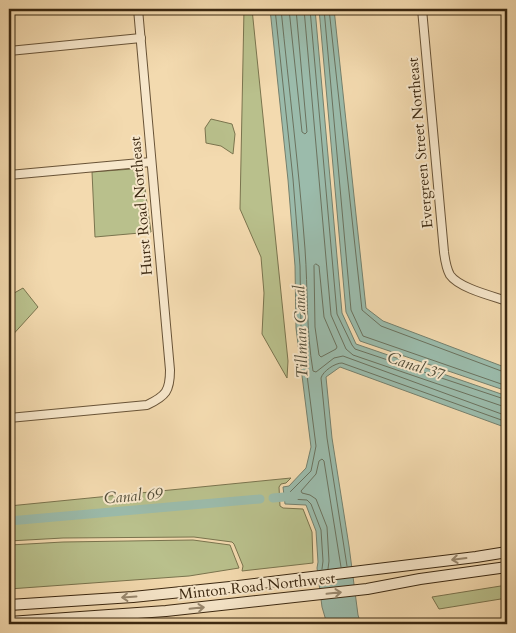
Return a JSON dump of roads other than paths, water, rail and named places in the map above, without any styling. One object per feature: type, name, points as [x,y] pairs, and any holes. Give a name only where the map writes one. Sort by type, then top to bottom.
[{"type":"main road","name":"Minton Road Northwest","points":[[9,605],[133,596],[299,579],[507,552]]},
{"type":"main road","name":"Minton Road Northwest","points":[[9,622],[166,611],[300,597],[368,589],[507,567]]},
{"type":"street","name":"Hurst Road Northeast","points":[[9,418],[147,405],[161,398],[170,384],[138,9]]},
{"type":"street","name":"Evergreen Street Northeast","points":[[422,9],[446,264],[450,275],[456,282],[507,301]]},
{"type":"street","points":[[9,51],[141,38]]},
{"type":"street","points":[[9,175],[151,162]]},
{"type":"water","points":[[270,9],[315,9],[342,313],[356,344],[507,396],[507,428],[340,367],[326,377],[332,438],[358,615],[361,624],[327,624],[322,607],[317,568],[316,531],[306,505],[285,504],[283,487],[289,486],[306,468],[311,447],[296,328],[295,266],[288,180]]},
{"type":"water","points":[[319,9],[334,9],[366,308],[383,321],[507,368],[507,391],[360,341],[346,312]]},
{"type":"waterway","name":"Canal 69","points":[[273,498],[295,496]]},
{"type":"waterway","name":"Canal 69","points":[[9,521],[260,499]]},
{"type":"water label","name":"Tillman Canal","points":[[300,332]]},
{"type":"water label","name":"Canal 37","points":[[416,365]]}]
